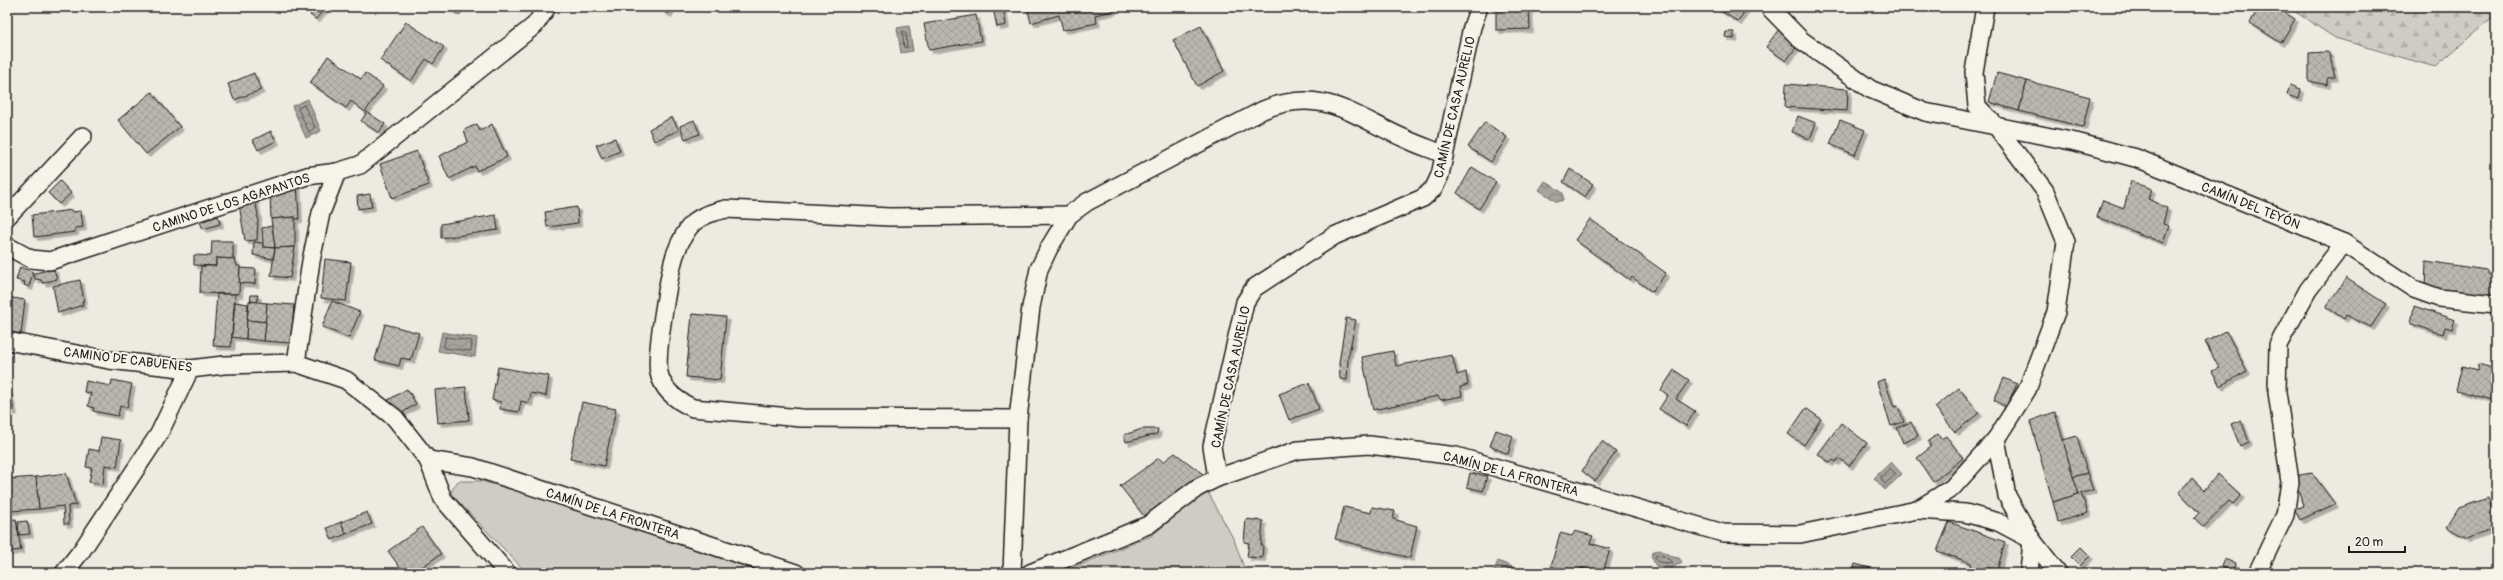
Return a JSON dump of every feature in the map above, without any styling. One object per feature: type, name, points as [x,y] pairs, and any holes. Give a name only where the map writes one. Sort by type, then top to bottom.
[{"type":"street","name":"CAMINO DE LOS AGAPANTOS","points":[[7,246],[31,259],[50,261],[308,176],[337,172],[360,165],[535,25],[547,7]]},
{"type":"street","name":"CAMÍN DE CASA AURELIO","points":[[1217,478],[1212,446],[1245,302],[1254,288],[1334,236],[1423,198],[1434,188],[1440,175],[1443,154],[1472,26],[1479,7]]},
{"type":"street","name":"CAMÍN DEL TEYÓN","points":[[1770,7],[1801,40],[1870,89],[1925,112],[2076,142],[2139,159],[2344,243],[2421,291],[2439,298],[2496,304]]},
{"type":"street","points":[[1918,510],[1952,488],[1996,439],[2027,390],[2056,312],[2066,242],[2045,191],[1996,126],[1977,106],[1974,72],[1985,7]]},
{"type":"street","points":[[1012,573],[1018,419],[1031,307],[1039,269],[1069,214],[1102,192],[1263,110],[1291,100],[1308,99],[1345,109],[1406,140],[1443,154]]},
{"type":"street","points":[[7,217],[83,136]]},
{"type":"street","points":[[296,363],[310,262],[321,213],[337,172]]},
{"type":"street","points":[[1018,419],[801,418],[694,408],[678,401],[669,393],[663,383],[657,362],[675,256],[682,238],[693,223],[707,214],[726,209],[890,217],[1069,214]]},
{"type":"street","points":[[2257,573],[2285,515],[2290,482],[2277,392],[2278,345],[2308,290],[2344,243]]},
{"type":"street","name":"CAMINO DE CABUEÑES","points":[[7,341],[109,360],[190,369],[224,365],[296,363],[346,380],[395,418],[428,460],[443,499],[507,573]]},
{"type":"street","points":[[64,573],[82,550],[159,434],[190,369]]},
{"type":"street","points":[[1996,439],[2007,496],[2032,540],[2058,573]]},
{"type":"street","name":"CAMÍN DE LA FRONTERA","points":[[1030,573],[1148,525],[1197,488],[1217,478],[1298,450],[1369,445],[1456,456],[1722,533],[1800,534],[1918,510]]},
{"type":"street","name":"CAMÍN DE LA FRONTERA","points":[[428,460],[472,467],[796,573]]},
{"type":"street","points":[[1918,510],[1966,513],[1998,522],[2032,540]]},
{"type":"street","points":[[2029,573],[2032,540]]},
{"type":"green space","points":[[2288,7],[2496,7],[2496,14],[2435,67],[2335,38]]},
{"type":"green space","points":[[458,481],[482,481],[582,510],[766,573],[527,573],[450,493]]},
{"type":"green space","points":[[1207,490],[1234,540],[1246,573],[1060,573],[1151,536]]},
{"type":"water","points":[[446,7],[466,7],[459,16]]},
{"type":"water","points":[[909,26],[913,51],[901,53],[897,28]]},
{"type":"water","points":[[308,99],[321,131],[306,138],[292,106]]},
{"type":"water","points":[[1545,181],[1563,193],[1563,200],[1557,202],[1539,190]]},
{"type":"water","points":[[442,332],[477,338],[475,357],[438,351]]},
{"type":"water","points":[[1891,462],[1902,474],[1885,490],[1874,478]]},
{"type":"water","points":[[1660,550],[1673,557],[1679,558],[1682,562],[1672,568],[1656,566],[1651,556],[1654,551]]},
{"type":"water","points":[[1498,561],[1520,570],[1519,573],[1494,571]]},
{"type":"building","points":[[316,7],[324,9],[316,19],[310,15]]},
{"type":"building","points":[[657,7],[672,7],[668,14]]},
{"type":"building","points":[[1003,7],[1006,25],[997,27],[993,8]]},
{"type":"building","points":[[1027,7],[1112,7],[1113,11],[1095,15],[1097,23],[1063,30],[1059,15],[1031,23]]},
{"type":"building","points":[[1496,7],[1529,7],[1530,29],[1496,30]]},
{"type":"building","points":[[1715,7],[1747,7],[1738,22]]},
{"type":"building","points":[[2259,7],[2276,7],[2295,19],[2281,43],[2250,23]]},
{"type":"building","points":[[976,15],[981,41],[929,50],[924,24]]},
{"type":"building","points":[[406,22],[444,47],[433,64],[426,59],[411,81],[380,60]]},
{"type":"building","points":[[1201,26],[1224,71],[1197,86],[1173,40]]},
{"type":"building","points":[[1779,29],[1799,43],[1786,61],[1766,47]]},
{"type":"building","points":[[1726,32],[1734,32],[1734,39],[1725,37]]},
{"type":"building","points":[[2309,53],[2329,53],[2335,77],[2327,78],[2327,85],[2309,81]]},
{"type":"building","points":[[328,56],[361,79],[365,73],[383,86],[365,112],[351,101],[346,108],[310,83]]},
{"type":"building","points":[[254,73],[261,90],[234,100],[228,84]]},
{"type":"building","points":[[1997,73],[2027,81],[2019,111],[1989,102]]},
{"type":"building","points":[[2027,81],[2090,97],[2083,127],[2019,111]]},
{"type":"building","points":[[1786,84],[1848,89],[1847,111],[1785,107]]},
{"type":"building","points":[[2290,85],[2301,89],[2299,99],[2287,95]]},
{"type":"building","points":[[152,92],[180,127],[146,154],[118,120]]},
{"type":"building","points":[[367,112],[385,124],[379,133],[361,121]]},
{"type":"building","points":[[1798,116],[1816,123],[1810,139],[1792,132]]},
{"type":"building","points":[[672,117],[679,130],[654,141],[649,129]]},
{"type":"building","points":[[694,120],[700,134],[685,139],[680,126]]},
{"type":"building","points":[[1840,120],[1865,130],[1855,155],[1830,144]]},
{"type":"building","points":[[1485,122],[1507,137],[1491,162],[1468,147]]},
{"type":"building","points":[[477,124],[480,131],[492,124],[507,157],[477,171],[475,166],[449,179],[439,156],[468,142],[464,130]]},
{"type":"building","points":[[271,131],[276,141],[258,150],[253,140]]},
{"type":"building","points":[[615,138],[620,151],[602,159],[596,145]]},
{"type":"building","points":[[417,151],[429,185],[392,198],[380,164]]},
{"type":"building","points":[[1472,167],[1496,182],[1479,209],[1457,193]]},
{"type":"building","points":[[1570,169],[1593,184],[1585,197],[1563,182]]},
{"type":"building","points":[[60,181],[71,193],[59,204],[48,193]]},
{"type":"building","points":[[2131,181],[2152,189],[2148,199],[2167,208],[2163,224],[2169,226],[2163,243],[2097,217],[2103,200],[2124,208]]},
{"type":"building","points":[[297,182],[299,219],[295,219],[295,217],[271,219],[270,194]]},
{"type":"building","points":[[370,194],[372,207],[358,209],[357,196]]},
{"type":"building","points":[[255,198],[258,216],[257,240],[245,241],[239,204]]},
{"type":"building","points":[[577,207],[578,223],[547,227],[545,212]]},
{"type":"building","points":[[72,210],[72,212],[81,211],[83,227],[75,228],[75,232],[34,237],[32,215]]},
{"type":"building","points":[[496,215],[498,230],[441,238],[441,224]]},
{"type":"building","points":[[218,216],[220,224],[203,229],[200,222]]},
{"type":"building","points":[[295,217],[295,247],[275,248],[271,219]]},
{"type":"building","points":[[1590,219],[1666,273],[1652,292],[1632,277],[1630,280],[1575,240]]},
{"type":"building","points":[[272,226],[275,248],[263,247],[262,228]]},
{"type":"building","points":[[212,241],[233,241],[233,259],[216,258],[216,266],[194,265],[194,255],[211,256]]},
{"type":"building","points":[[254,242],[263,243],[263,247],[275,248],[273,259],[253,255]]},
{"type":"building","points":[[295,247],[290,278],[271,276],[275,248]]},
{"type":"building","points":[[216,258],[235,259],[237,266],[240,266],[239,294],[200,293],[201,266],[216,266]]},
{"type":"building","points":[[325,259],[351,262],[346,301],[321,298]]},
{"type":"building","points":[[2426,261],[2486,270],[2489,275],[2496,275],[2496,299],[2425,287]]},
{"type":"building","points":[[20,267],[33,272],[29,287],[24,285],[25,282],[16,280]]},
{"type":"building","points":[[240,268],[256,269],[255,284],[239,283]]},
{"type":"building","points":[[54,269],[57,279],[43,283],[41,280],[35,279],[34,273]]},
{"type":"building","points":[[2346,278],[2386,304],[2371,327],[2346,315],[2344,319],[2326,307]]},
{"type":"building","points":[[80,280],[84,301],[82,301],[83,305],[58,313],[53,286]]},
{"type":"building","points":[[217,294],[235,294],[231,347],[213,346]]},
{"type":"building","points":[[251,295],[258,295],[257,302],[250,302]]},
{"type":"building","points":[[7,297],[25,300],[21,334],[7,331]]},
{"type":"building","points":[[249,301],[267,303],[266,322],[247,320]]},
{"type":"building","points":[[332,301],[360,312],[349,338],[322,327]]},
{"type":"building","points":[[235,302],[248,304],[246,339],[232,337]]},
{"type":"building","points":[[267,303],[294,305],[291,343],[264,341]]},
{"type":"building","points":[[2414,306],[2455,320],[2452,329],[2445,327],[2443,334],[2411,324]]},
{"type":"building","points":[[692,314],[726,317],[720,380],[686,377]]},
{"type":"building","points":[[1346,318],[1356,320],[1348,358],[1347,380],[1340,379],[1339,363]]},
{"type":"building","points":[[247,320],[266,322],[264,341],[246,339]]},
{"type":"building","points":[[385,324],[419,333],[411,360],[401,358],[399,366],[375,360]]},
{"type":"building","points":[[2226,331],[2247,371],[2220,386],[2212,371],[2219,368],[2205,342]]},
{"type":"building","points":[[1393,351],[1396,366],[1452,355],[1457,375],[1466,372],[1468,385],[1460,387],[1462,396],[1441,400],[1438,396],[1373,410],[1362,357]]},
{"type":"building","points":[[2478,364],[2496,369],[2496,401],[2456,390],[2462,366],[2477,370]]},
{"type":"building","points":[[498,367],[549,376],[546,396],[531,393],[529,403],[521,401],[519,412],[500,409],[501,402],[492,400]]},
{"type":"building","points":[[1674,370],[1689,380],[1676,399],[1695,411],[1686,426],[1659,409],[1668,395],[1661,390]]},
{"type":"building","points":[[2004,378],[2017,384],[2006,407],[1994,400]]},
{"type":"building","points":[[1884,379],[1894,407],[1898,406],[1904,422],[1891,426],[1877,382]]},
{"type":"building","points":[[112,380],[132,384],[127,408],[120,406],[118,416],[93,411],[94,408],[88,406],[91,393],[84,392],[86,381],[111,386]]},
{"type":"building","points":[[7,383],[14,411],[7,413]]},
{"type":"building","points":[[1309,383],[1319,409],[1289,420],[1279,394]]},
{"type":"building","points":[[466,387],[469,420],[438,423],[435,390]]},
{"type":"building","points":[[1959,388],[1979,413],[1955,432],[1935,407]]},
{"type":"building","points":[[407,389],[416,404],[402,413],[388,400]]},
{"type":"building","points":[[582,402],[616,409],[604,466],[570,459]]},
{"type":"building","points":[[1806,408],[1821,419],[1804,445],[1788,434]]},
{"type":"building","points":[[2055,412],[2079,494],[2053,502],[2030,421]]},
{"type":"building","points":[[2241,420],[2249,442],[2240,446],[2231,424]]},
{"type":"building","points":[[1911,422],[1918,436],[1903,443],[1897,428]]},
{"type":"building","points":[[1841,423],[1867,443],[1849,466],[1839,458],[1836,462],[1833,460],[1830,463],[1818,454]]},
{"type":"building","points":[[1142,429],[1158,429],[1157,434],[1126,442],[1124,435]]},
{"type":"building","points":[[1496,430],[1513,436],[1508,454],[1490,446]]},
{"type":"building","points":[[1938,434],[1941,439],[1946,436],[1963,458],[1933,482],[1917,458],[1931,447],[1928,441]]},
{"type":"building","points":[[2077,436],[2087,473],[2073,477],[2063,440]]},
{"type":"building","points":[[101,437],[121,440],[117,467],[105,465],[103,484],[89,482],[92,468],[86,467],[89,449],[99,451]]},
{"type":"building","points":[[1602,441],[1616,452],[1595,481],[1582,471]]},
{"type":"building","points":[[1175,453],[1203,474],[1147,520],[1120,486],[1159,458],[1163,462]]},
{"type":"building","points":[[66,473],[76,505],[68,506],[69,524],[64,524],[63,506],[39,509],[36,477]]},
{"type":"building","points":[[1470,473],[1487,476],[1483,491],[1467,487]]},
{"type":"building","points":[[2087,473],[2093,490],[2079,494],[2073,477]]},
{"type":"building","points":[[2312,473],[2335,504],[2300,520],[2294,509],[2303,506],[2294,476]]},
{"type":"building","points":[[2218,474],[2241,495],[2233,504],[2229,501],[2204,527],[2194,518],[2199,513],[2179,492],[2192,478],[2204,490]]},
{"type":"building","points":[[36,477],[39,509],[10,511],[8,479]]},
{"type":"building","points":[[7,479],[10,511],[7,511]]},
{"type":"building","points":[[2081,493],[2088,513],[2058,522],[2053,502]]},
{"type":"building","points":[[2488,498],[2496,520],[2496,528],[2467,539],[2447,527],[2459,508]]},
{"type":"building","points":[[1344,507],[1371,513],[1372,507],[1395,511],[1393,519],[1417,526],[1410,558],[1335,539]]},
{"type":"building","points":[[367,512],[372,524],[346,534],[341,522]]},
{"type":"building","points":[[16,519],[21,550],[7,552],[7,520]]},
{"type":"building","points":[[1246,519],[1263,521],[1261,545],[1263,545],[1262,558],[1247,557],[1249,543],[1244,542]]},
{"type":"building","points":[[27,521],[30,534],[19,535],[18,522]]},
{"type":"building","points":[[341,522],[346,534],[332,540],[327,528]]},
{"type":"building","points":[[1949,522],[2005,542],[1997,571],[1985,567],[1983,573],[1969,570],[1971,563],[1937,551]]},
{"type":"building","points":[[422,527],[441,554],[413,573],[404,573],[388,551]]},
{"type":"building","points":[[1575,531],[1593,536],[1590,543],[1610,549],[1603,573],[1581,568],[1579,573],[1571,573],[1551,566],[1560,533],[1572,536]]},
{"type":"building","points":[[2081,547],[2090,556],[2080,566],[2071,557]]},
{"type":"building","points":[[2224,559],[2235,563],[2233,571],[2221,567]]},
{"type":"building","points":[[1855,564],[1890,573],[1852,573]]}]
